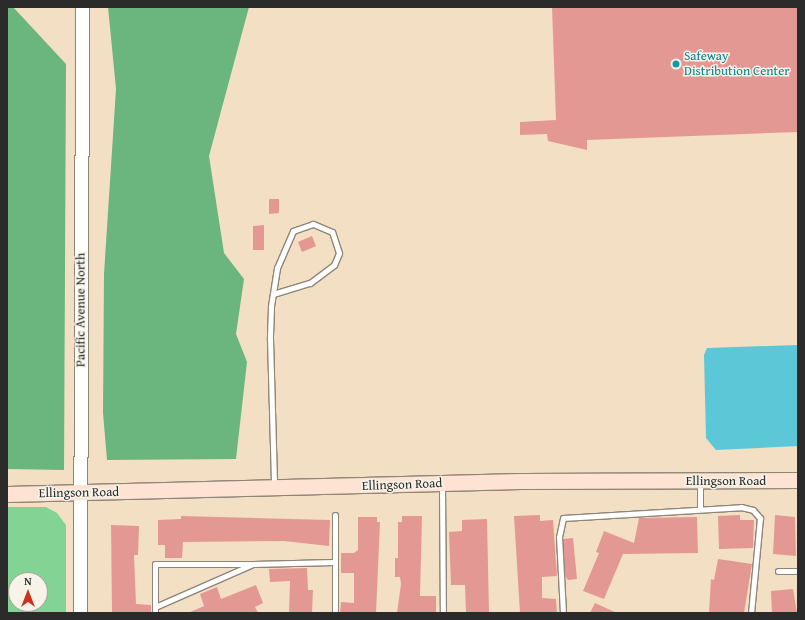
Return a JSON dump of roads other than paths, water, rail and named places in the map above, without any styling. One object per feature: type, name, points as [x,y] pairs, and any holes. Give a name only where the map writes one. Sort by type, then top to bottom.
[{"type":"main road","name":"Ellingson Road","points":[[7,494],[81,494],[442,484],[798,480]]},
{"type":"street","name":"Pacific Avenue North","points":[[80,613],[82,7]]},
{"type":"lane","points":[[273,294],[310,282],[334,265],[339,253],[332,232],[313,224],[293,231],[277,268],[273,294],[270,415],[274,488]]},
{"type":"lane","points":[[700,481],[700,510]]},
{"type":"lane","points":[[442,484],[443,613]]},
{"type":"lane","points":[[563,613],[559,537],[563,518],[741,507],[753,510],[760,518],[751,613]]},
{"type":"lane","points":[[335,515],[335,613]]},
{"type":"lane","points":[[155,613],[155,564],[334,562]]},
{"type":"lane","points":[[156,607],[253,564]]},
{"type":"lane","points":[[778,571],[798,571]]},
{"type":"water","points":[[798,345],[798,446],[716,450],[706,438],[704,355],[707,348]]},
{"type":"place","name":"Safeway Distribution Center","points":[[676,64]]}]
